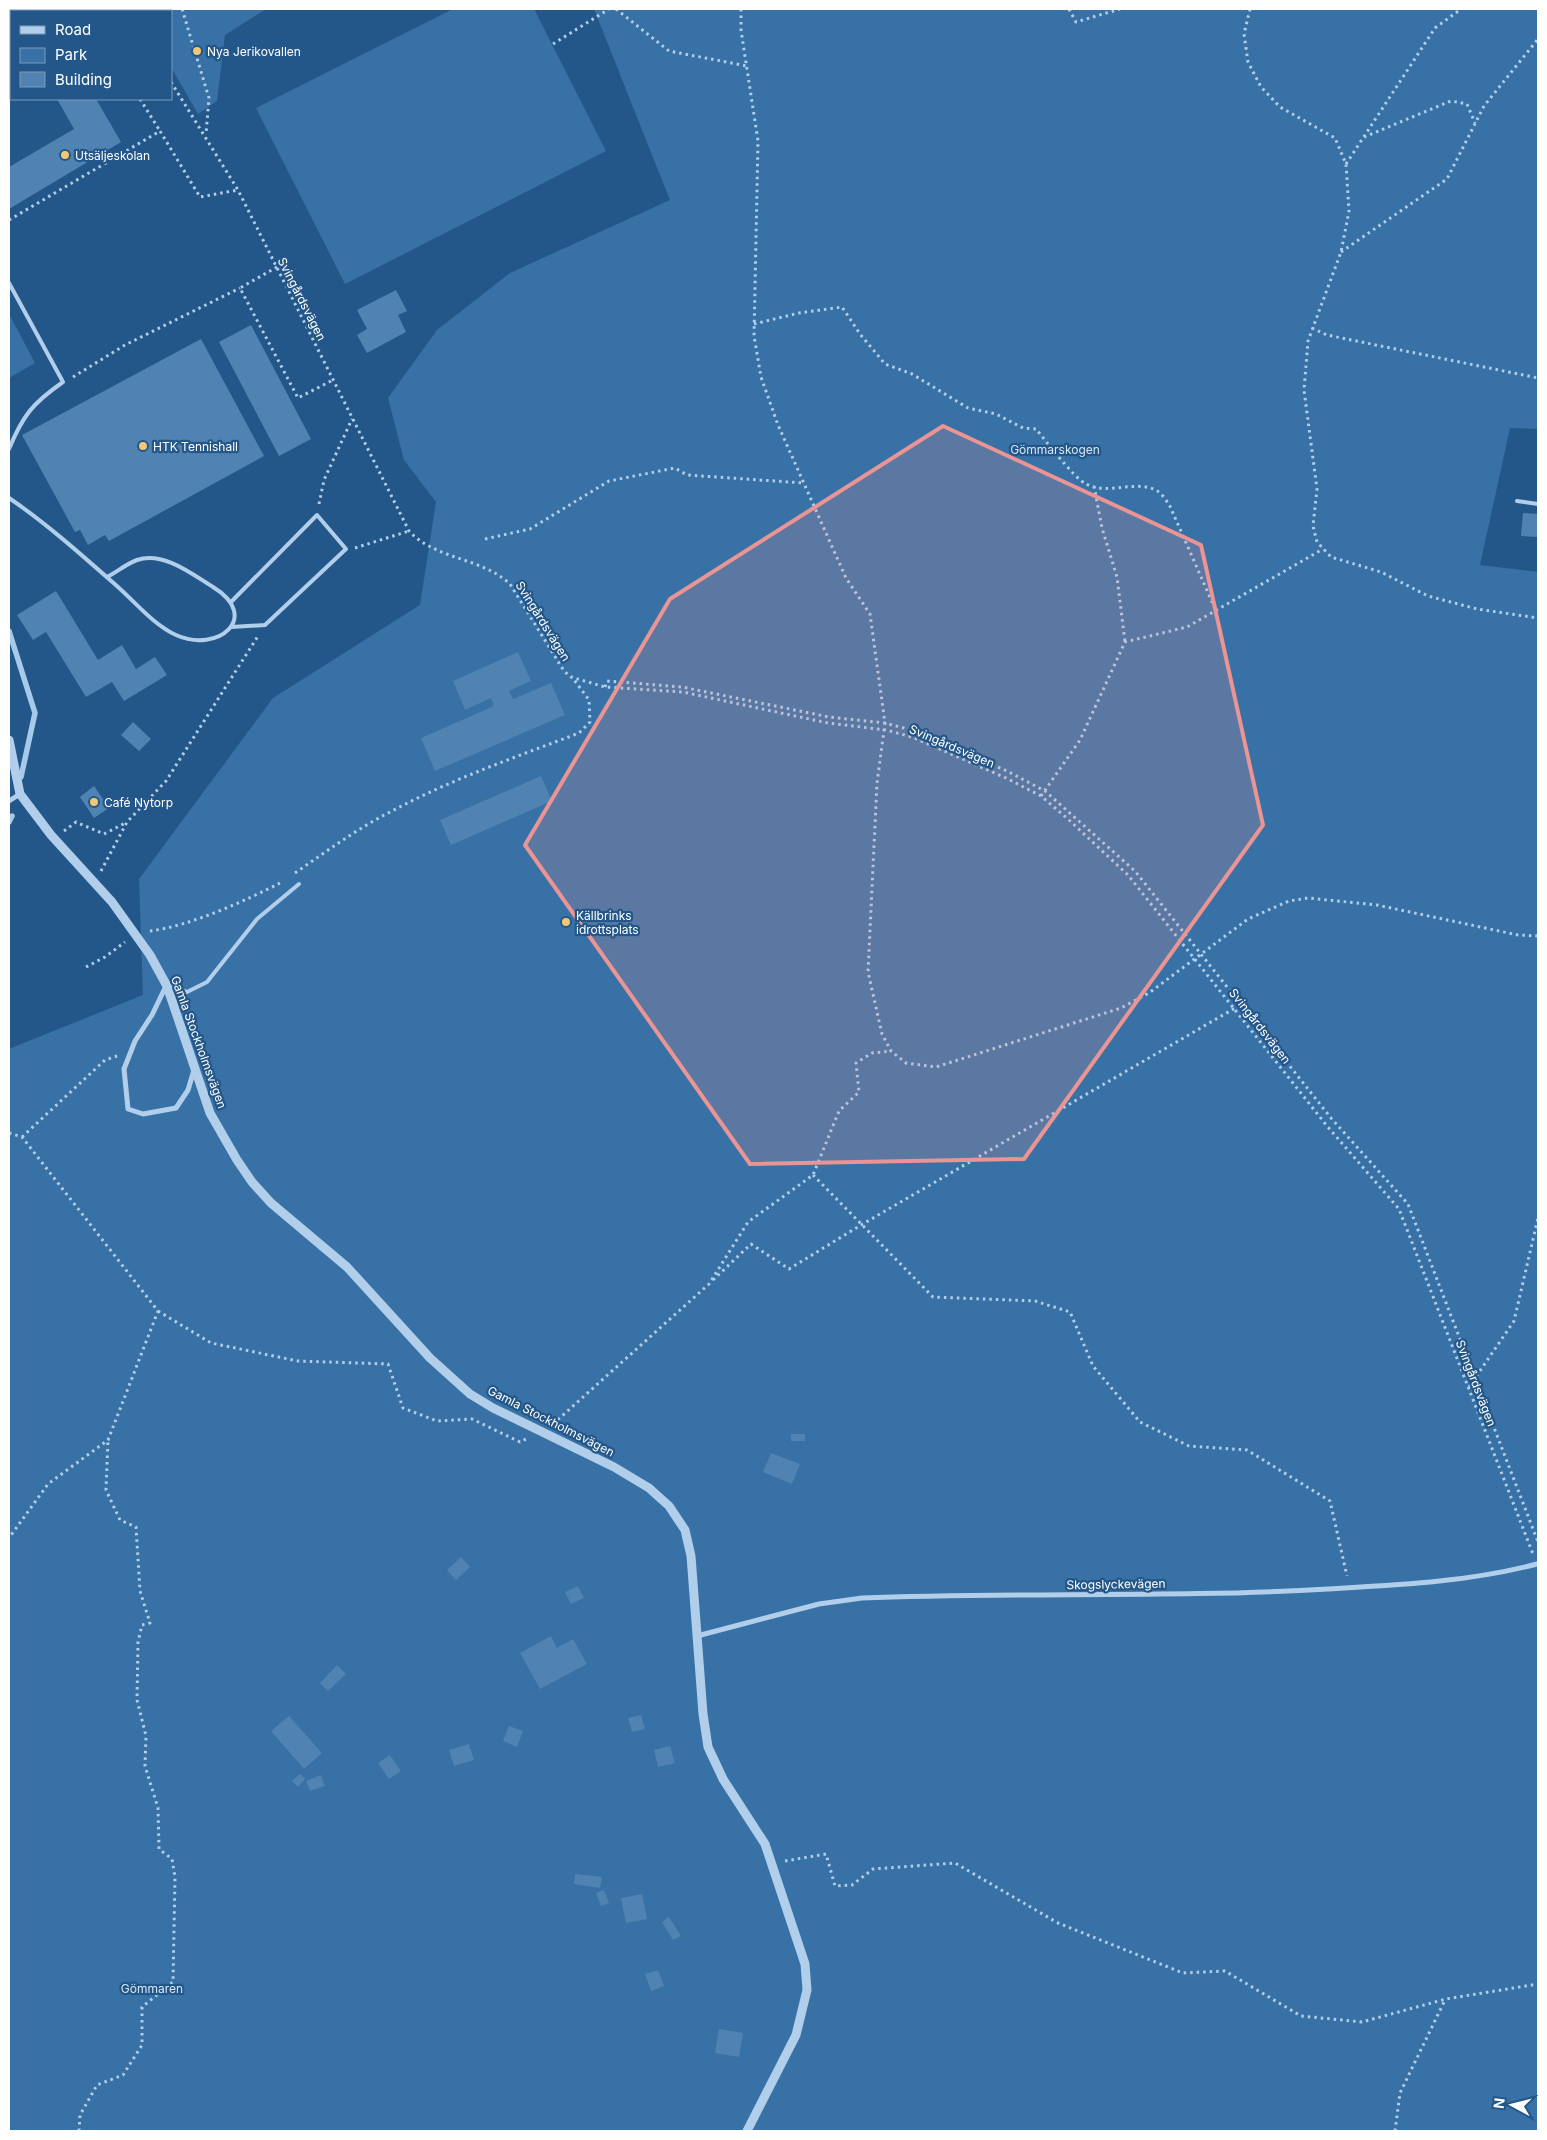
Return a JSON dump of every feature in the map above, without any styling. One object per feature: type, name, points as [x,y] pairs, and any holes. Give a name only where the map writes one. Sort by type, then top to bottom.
[{"type":"street","name":"Gamla Stockholmsvägen","points":[[9,740],[20,794],[54,838],[112,902],[154,962],[167,986],[210,1113],[252,1182],[271,1203],[347,1267],[423,1352],[470,1394],[493,1408],[637,1480],[669,1506],[678,1518],[684,1530],[691,1556],[703,1714],[708,1747],[723,1779],[765,1844],[800,1943],[805,1964],[807,1990],[796,2035],[747,2131]]},
{"type":"street","points":[[9,801],[20,794]]},
{"type":"street","points":[[167,986],[130,1053],[124,1069],[128,1109],[143,1114],[176,1108],[188,1090],[195,1067]]},
{"type":"street","name":"Skogslyckevägen","points":[[697,1636],[819,1604],[862,1598],[1272,1592],[1424,1584],[1474,1578],[1537,1564]]},
{"type":"lane","points":[[9,283],[63,382],[41,398],[29,410],[20,424],[9,449]]},
{"type":"lane","points":[[9,498],[107,578],[165,629],[177,636],[190,640],[213,639],[224,635],[231,627],[235,612],[230,602],[221,592],[177,565],[152,558],[138,560],[107,578]]},
{"type":"lane","points":[[1517,501],[1538,504]]},
{"type":"lane","points":[[230,602],[317,515],[346,549],[265,625],[231,627]]},
{"type":"lane","points":[[167,986],[187,992],[207,982],[257,919],[299,884]]},
{"type":"path","points":[[182,9],[209,98],[206,135]]},
{"type":"path","points":[[552,44],[610,9]]},
{"type":"path","points":[[616,9],[669,52],[746,66]]},
{"type":"path","points":[[741,9],[741,30],[758,141],[754,336],[761,377],[778,425],[846,578],[870,614],[886,723],[877,783],[868,972],[882,1034],[891,1051],[906,1062],[936,1067],[1120,1008],[1149,993],[1248,919],[1289,901],[1308,898],[1377,906],[1518,935],[1538,936]]},
{"type":"path","points":[[1069,9],[1076,22],[1120,9]]},
{"type":"path","points":[[1250,9],[1244,34],[1248,62],[1261,87],[1280,107],[1335,138],[1346,164],[1349,211],[1342,252],[1308,341],[1304,390],[1316,489],[1313,526],[1316,542],[1330,557],[1380,572],[1428,596],[1477,610],[1538,618]]},
{"type":"path","points":[[1346,164],[1435,28],[1461,9]]},
{"type":"path","points":[[1342,252],[1448,179],[1484,106],[1538,40]]},
{"type":"path","name":"Svingårdsvägen","points":[[172,84],[206,135],[238,190],[409,531],[424,545],[486,568],[502,576],[510,584],[564,671],[571,677],[605,687],[682,692],[828,723],[886,730],[912,736],[1006,778],[1041,796],[1128,875],[1196,958],[1327,1126],[1399,1209],[1537,1564]]},
{"type":"path","points":[[141,100],[200,197],[238,190]]},
{"type":"path","points":[[1363,138],[1451,101],[1467,104],[1475,124]]},
{"type":"path","points":[[9,220],[160,131]]},
{"type":"path","points":[[63,382],[125,344],[240,288],[277,267]]},
{"type":"path","points":[[240,288],[298,398],[333,380]]},
{"type":"path","points":[[754,324],[799,313],[842,307],[860,334],[885,364],[912,374],[968,408],[996,414],[1023,428],[1036,429],[1057,455],[1086,484],[1110,490],[1140,486],[1159,492],[1169,504],[1216,611]]},
{"type":"path","points":[[1312,328],[1327,335],[1538,378]]},
{"type":"path","points":[[317,515],[324,480],[352,419]]},
{"type":"path","points":[[485,538],[530,529],[609,481],[675,468],[687,475],[804,483]]},
{"type":"path","points":[[1041,796],[1080,740],[1125,642],[1116,577],[1102,528],[1094,486]]},
{"type":"path","points":[[346,549],[360,547],[409,531]]},
{"type":"path","points":[[1125,642],[1187,627],[1322,548]]},
{"type":"path","points":[[94,884],[128,822],[166,781],[265,625]]},
{"type":"path","points":[[294,874],[342,840],[392,811],[477,772],[579,733],[590,722],[589,700],[571,677]]},
{"type":"path","points":[[605,687],[607,681],[682,687],[829,717],[886,723],[915,731],[1007,771],[1045,791],[1135,871],[1331,1118],[1408,1204],[1538,1542]]},
{"type":"path","points":[[54,838],[76,822],[104,834],[128,822]]},
{"type":"path","points":[[86,967],[122,945],[134,933],[181,924],[258,894],[287,879]]},
{"type":"path","points":[[9,1133],[22,1137],[158,1311],[211,1343],[298,1361],[388,1364],[403,1408],[437,1421],[472,1419],[520,1442],[543,1432],[709,1284],[751,1244],[789,1269],[861,1225],[1242,1004]]},
{"type":"path","points":[[709,1284],[748,1222],[813,1175],[838,1111],[859,1092],[856,1064],[872,1053],[891,1051]]},
{"type":"path","points":[[22,1137],[105,1060],[130,1053]]},
{"type":"path","points":[[813,1175],[933,1297],[1035,1301],[1070,1312],[1093,1366],[1140,1422],[1189,1446],[1247,1450],[1330,1501],[1350,1588]]},
{"type":"path","points":[[1469,1387],[1514,1320],[1538,1218]]},
{"type":"path","points":[[79,2131],[80,2115],[97,2085],[123,2075],[142,2045],[142,2007],[173,1982],[175,1876],[172,1858],[159,1849],[158,1808],[146,1766],[146,1736],[137,1700],[138,1642],[142,1625],[150,1624],[140,1591],[136,1527],[120,1520],[106,1490],[108,1440],[158,1311]]},
{"type":"path","points":[[9,1538],[48,1484],[108,1440]]},
{"type":"path","points":[[772,1862],[826,1854],[835,1886],[852,1885],[872,1869],[955,1863],[1058,1923],[1183,1973],[1225,1971],[1302,2016],[1362,2022],[1446,1999],[1538,1984]]},
{"type":"path","points":[[1395,2131],[1400,2093],[1446,1999]]},
{"type":"highlighted area","points":[[943,426],[1201,545],[1263,825],[1024,1159],[750,1164],[525,845],[670,599]]},
{"type":"green space","name":"Nya Jerikovallen","points":[[266,9],[225,35],[217,101],[198,114],[172,69],[172,10],[138,10]]},
{"type":"green space","points":[[453,9],[534,9],[606,151],[345,284],[256,108]]},
{"type":"green space","name":"Gömmarskogen","points":[[594,9],[1538,9],[1538,429],[1510,428],[1480,565],[1538,572],[1538,2131],[9,2131],[9,1049],[143,995],[139,879],[273,698],[420,605],[436,502],[404,460],[388,398],[437,330],[510,273],[670,200]]},
{"type":"green space","points":[[9,314],[35,363],[9,378]]},
{"type":"building","points":[[10,28],[9,67],[9,29]]},
{"type":"building","name":"Utsäljeskolan","points":[[58,100],[97,100],[121,142],[9,209],[9,167],[74,129]]},
{"type":"building","points":[[396,290],[407,311],[398,315],[406,332],[367,353],[357,335],[367,329],[357,310]]},
{"type":"building","points":[[251,325],[311,439],[279,456],[219,342]]},
{"type":"building","name":"HTK Tennishall","points":[[201,339],[264,456],[109,541],[105,535],[88,545],[80,530],[75,532],[22,435]]},
{"type":"building","points":[[1523,513],[1538,514],[1538,537],[1521,536]]},
{"type":"building","points":[[56,591],[98,660],[122,645],[136,669],[155,657],[167,675],[124,701],[112,682],[86,697],[46,632],[33,640],[17,615]]},
{"type":"building","points":[[518,652],[531,681],[509,691],[513,699],[551,683],[565,715],[435,771],[421,738],[494,706],[491,698],[465,710],[453,681]]},
{"type":"building","points":[[133,722],[151,739],[139,751],[121,735]]},
{"type":"building","points":[[541,776],[552,801],[451,845],[440,820]]},
{"type":"building","name":"Café Nytorp","points":[[94,786],[109,808],[94,818],[80,797]]},
{"type":"building","points":[[791,1434],[805,1434],[805,1441],[791,1441]]},
{"type":"building","points":[[771,1453],[800,1464],[792,1484],[763,1472]]},
{"type":"building","points":[[461,1557],[470,1567],[456,1580],[447,1570]]},
{"type":"building","points":[[578,1586],[584,1598],[571,1604],[565,1592]]},
{"type":"building","points":[[551,1636],[557,1648],[573,1639],[587,1664],[540,1689],[520,1653]]},
{"type":"building","points":[[337,1665],[346,1674],[328,1691],[320,1683]]},
{"type":"building","points":[[641,1715],[645,1729],[632,1732],[628,1718]]},
{"type":"building","points":[[289,1716],[322,1753],[304,1769],[271,1731]]},
{"type":"building","points":[[509,1726],[523,1731],[517,1747],[503,1741]]},
{"type":"building","points":[[469,1744],[474,1760],[454,1766],[449,1750]]},
{"type":"building","points":[[670,1746],[675,1763],[658,1767],[654,1750]]},
{"type":"building","points":[[390,1755],[401,1771],[389,1779],[378,1763]]},
{"type":"building","points":[[300,1774],[305,1779],[298,1787],[292,1781]]},
{"type":"building","points":[[321,1775],[325,1786],[310,1791],[306,1781]]},
{"type":"building","points":[[575,1874],[602,1877],[600,1888],[574,1884]]},
{"type":"building","points":[[604,1890],[609,1903],[601,1906],[596,1893]]},
{"type":"building","points":[[642,1894],[647,1919],[626,1923],[621,1898]]},
{"type":"building","points":[[669,1917],[681,1936],[673,1940],[662,1922]]},
{"type":"building","points":[[658,1970],[664,1986],[651,1991],[645,1974]]},
{"type":"building","points":[[719,2029],[743,2033],[739,2057],[715,2053]]},
{"type":"waterway","points":[[9,631],[35,713],[21,777]]},
{"type":"waterway","points":[[9,822],[12,816]]},
{"type":"place","name":"Nya Jerikovallen","points":[[197,51]]},
{"type":"place","name":"Utsäljeskolan","points":[[65,155]]},
{"type":"place","name":"HTK Tennishall","points":[[143,446]]},
{"type":"place","name":"Café Nytorp","points":[[94,802]]},
{"type":"place","name":"Källbrinks idrottsplats","points":[[566,922]]},
{"type":"park label","name":"Gömmaren","points":[[152,1988]]}]
